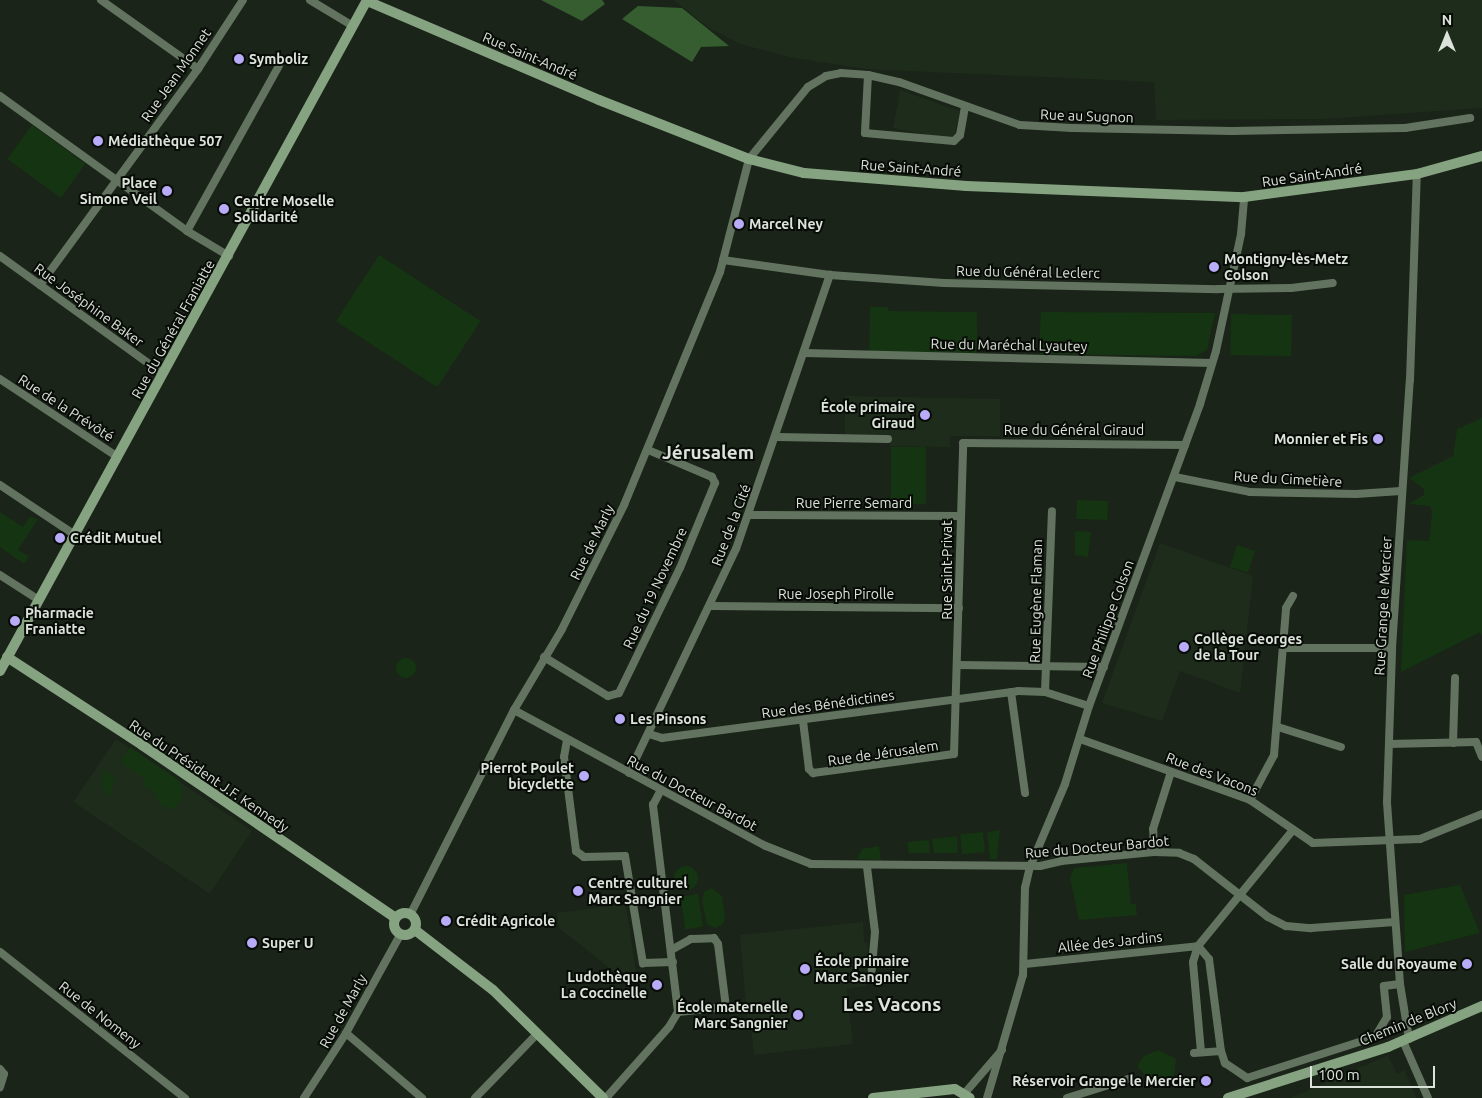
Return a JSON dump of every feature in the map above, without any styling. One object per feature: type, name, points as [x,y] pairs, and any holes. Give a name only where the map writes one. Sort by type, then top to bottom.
[{"type":"street","points":[[101,0],[198,69]]},
{"type":"street","name":"Rue Jean Monnet","points":[[40,285],[198,69],[242,0]]},
{"type":"street","points":[[310,0],[353,26]]},
{"type":"street","name":"Rue du Général Franiatte","points":[[0,671],[229,256],[367,0]]},
{"type":"street","name":"Rue Saint-André","points":[[367,0],[599,100],[750,159],[836,177],[1244,197],[1416,174],[1482,156]]},
{"type":"street","points":[[187,231],[279,66]]},
{"type":"street","name":"Rue au Sugnon","points":[[750,159],[808,87],[826,76],[841,73],[868,75],[899,82],[1020,125],[1132,130],[1405,128],[1470,118]]},
{"type":"street","points":[[868,75],[864,133],[954,141],[960,135],[965,106]]},
{"type":"street","points":[[0,96],[187,231],[229,256]]},
{"type":"street","name":"Rue de Marly","points":[[410,914],[514,710],[598,562],[648,450],[724,260],[750,159]]},
{"type":"street","name":"Rue Grange le Mercier","points":[[1416,174],[1410,380],[1401,491],[1392,648],[1388,841],[1406,1040],[1428,1098]]},
{"type":"street","name":"Rue Philippe Colson","points":[[988,1098],[1018,1002],[1025,964],[1025,888],[1030,867],[1080,739],[1089,706],[1175,477],[1212,362],[1241,234],[1244,197]]},
{"type":"street","name":"Rue Joséphine Baker","points":[[0,256],[164,374]]},
{"type":"street","name":"Rue du Général Leclerc","points":[[724,260],[830,275],[944,283],[1229,288],[1291,288],[1333,283]]},
{"type":"street","name":"Rue de la Cité","points":[[629,773],[712,606],[749,515],[777,437],[830,275]]},
{"type":"street","name":"Rue du Maréchal Lyautey","points":[[805,353],[1212,362]]},
{"type":"street","name":"Rue de la Prévôté","points":[[0,379],[118,457]]},
{"type":"street","points":[[777,437],[888,439]]},
{"type":"street","name":"Rue du Général Giraud","points":[[963,443],[1185,445]]},
{"type":"street","name":"Rue Saint-Privat","points":[[958,698],[959,516],[963,443]]},
{"type":"street","name":"Rue du 19 Novembre","points":[[544,657],[608,696],[619,693],[680,568],[715,484],[712,476],[648,450]]},
{"type":"street","name":"Rue du Cimetière","points":[[1175,477],[1250,492],[1356,494],[1401,491]]},
{"type":"street","points":[[0,485],[75,535]]},
{"type":"street","name":"Rue Eugène Flaman","points":[[1045,692],[1052,511]]},
{"type":"street","name":"Rue Pierre Semard","points":[[749,515],[959,516]]},
{"type":"street","points":[[0,575],[39,600]]},
{"type":"street","points":[[1250,800],[1274,755],[1278,727],[1286,608],[1292,596]]},
{"type":"street","name":"Rue Joseph Pirolle","points":[[712,606],[959,608]]},
{"type":"street","points":[[1284,648],[1392,648]]},
{"type":"street","name":"Rue du Président J.F. Kennedy","points":[[7,658],[149,750],[396,918]]},
{"type":"street","points":[[958,664],[1104,667]]},
{"type":"street","points":[[1453,743],[1455,678]]},
{"type":"street","points":[[1011,692],[1025,793]]},
{"type":"street","name":"Rue des Bénédictines","points":[[649,734],[662,738],[803,721],[1011,692],[1045,692],[1089,706]]},
{"type":"street","name":"Rue de Jérusalem","points":[[803,721],[809,769],[813,773],[949,756],[957,748],[958,698]]},
{"type":"street","name":"Rue du Docteur Bardot","points":[[514,710],[629,773],[796,860],[821,866],[1030,867],[1154,852],[1178,853],[1194,859],[1268,918],[1286,926],[1311,928],[1395,922]]},
{"type":"street","points":[[1278,727],[1341,747]]},
{"type":"street","name":"Rue des Vacons","points":[[1080,739],[1250,800],[1313,843],[1420,839],[1482,814]]},
{"type":"street","points":[[567,740],[564,756],[576,851],[584,857],[625,856],[643,962],[673,962]]},
{"type":"street","points":[[1389,744],[1476,742],[1482,757]]},
{"type":"street","points":[[1154,852],[1153,828],[1171,772]]},
{"type":"street","points":[[415,930],[472,971],[604,1098],[669,1027],[678,1012],[673,950],[653,805],[661,790]]},
{"type":"street","points":[[1221,1051],[1197,1053],[1193,962],[1198,946],[1293,830]]},
{"type":"street","points":[[867,867],[875,932],[872,970]]},
{"type":"street","points":[[402,913],[410,914],[416,921],[415,930],[408,935],[400,935],[394,927],[396,918],[402,913]]},
{"type":"street","name":"Rue de Marly","points":[[304,1098],[346,1033],[400,935]]},
{"type":"street","points":[[673,950],[691,940],[714,938],[718,944],[726,1007],[678,1012]]},
{"type":"street","points":[[1198,946],[1209,959],[1221,1051],[1225,1064],[1247,1078],[1375,1037],[1387,1017],[1384,986],[1400,984]]},
{"type":"street","name":"Allée des Jardins","points":[[1025,964],[1198,946]]},
{"type":"street","name":"Rue de Nomeny","points":[[0,952],[185,1098]]},
{"type":"street","name":"Chemin de Blory","points":[[1228,1098],[1406,1040],[1482,1006]]},
{"type":"street","points":[[346,1033],[422,1098]]},
{"type":"street","points":[[475,1098],[537,1034]]},
{"type":"street","name":"Rue Philippe Colson","points":[[967,1096],[1002,1050]]},
{"type":"street","points":[[0,1068],[4,1074],[0,1087]]},
{"type":"street","points":[[1067,1098],[1128,1079]]},
{"type":"street","points":[[873,1098],[947,1090],[967,1096]]},
{"type":"shaded area","points":[[674,0],[1482,0],[1482,108],[1325,119],[1156,120],[1154,82],[865,69],[789,57],[740,44],[709,28]]},
{"type":"shaded area","points":[[900,90],[960,111],[954,140],[893,128]]},
{"type":"shaded area","points":[[845,396],[1000,399],[1000,436],[950,436],[950,447],[890,446],[890,434],[845,434]]},
{"type":"shaded area","name":"Collège Georges de la Tour","points":[[1160,543],[1253,576],[1240,693],[1180,671],[1162,721],[1102,703]]},
{"type":"shaded area","points":[[116,739],[252,831],[209,894],[74,802]]},
{"type":"shaded area","points":[[626,904],[636,972],[617,974],[559,928],[557,913]]},
{"type":"shaded area","points":[[863,922],[864,942],[868,943],[866,986],[847,989],[853,1044],[754,1055],[751,1030],[748,1029],[740,935]]},
{"type":"shaded area","points":[[1388,1055],[1397,1074],[1404,1070],[1417,1098],[1291,1098]]},
{"type":"green space","points":[[541,0],[602,0],[605,4],[582,21]]},
{"type":"green space","points":[[638,6],[682,8],[729,46],[701,47],[692,62],[622,19]]},
{"type":"green space","points":[[32,125],[85,164],[61,198],[7,159]]},
{"type":"green space","points":[[379,255],[480,321],[437,387],[336,321]]},
{"type":"green space","points":[[870,307],[888,307],[888,311],[977,312],[977,353],[869,352]]},
{"type":"green space","points":[[1041,312],[1215,313],[1207,350],[1196,356],[1039,354]]},
{"type":"green space","points":[[1231,314],[1292,315],[1291,356],[1230,355]]},
{"type":"green space","points":[[1482,418],[1482,636],[1480,632],[1401,672],[1407,540],[1429,541],[1432,511],[1430,506],[1408,504],[1424,495],[1424,489],[1409,478],[1453,456],[1457,429]]},
{"type":"green space","points":[[891,447],[926,447],[926,504],[891,504]]},
{"type":"green space","points":[[1077,500],[1108,501],[1107,520],[1076,519]]},
{"type":"green space","points":[[0,512],[23,527],[30,517],[38,519],[18,550],[29,556],[24,564],[0,547]]},
{"type":"green space","points":[[1075,531],[1091,532],[1088,557],[1075,555]]},
{"type":"green space","points":[[1237,545],[1255,551],[1248,573],[1230,567]]},
{"type":"green space","points":[[406,658],[413,661],[416,668],[413,675],[406,678],[399,675],[396,668],[399,661]]},
{"type":"green space","points":[[130,747],[180,781],[183,795],[174,810],[160,805],[154,792],[143,785],[146,780],[120,762]]},
{"type":"green space","points":[[104,770],[116,779],[109,797],[101,785]]},
{"type":"green space","points":[[1000,830],[997,859],[990,859],[987,832]]},
{"type":"green space","points":[[983,832],[985,852],[962,854],[960,834]]},
{"type":"green space","points":[[957,836],[958,853],[934,853],[932,839]]},
{"type":"green space","points":[[929,840],[930,853],[909,853],[907,842]]},
{"type":"green space","points":[[879,846],[881,860],[857,859],[862,849]]},
{"type":"green space","points":[[1127,863],[1131,904],[1136,904],[1137,915],[1079,920],[1070,878],[1074,868]]},
{"type":"green space","points":[[686,866],[694,870],[698,878],[694,886],[686,890],[678,886],[674,878],[678,870]]},
{"type":"green space","points":[[1460,885],[1480,933],[1405,952],[1404,895]]},
{"type":"green space","points":[[712,888],[722,896],[725,918],[723,924],[716,928],[707,925],[702,900],[704,892]]},
{"type":"green space","points":[[698,894],[703,927],[685,929],[680,897]]},
{"type":"green space","points":[[1158,1050],[1176,1059],[1174,1078],[1170,1086],[1154,1086],[1137,1066],[1144,1056]]},
{"type":"place","name":"Symboliz","points":[[239,59]]},
{"type":"place","name":"Médiathèque 507","points":[[98,141]]},
{"type":"place","name":"Place Simone Veil","points":[[167,191]]},
{"type":"place","name":"Centre Moselle Solidarité","points":[[224,209]]},
{"type":"place","name":"Marcel Ney","points":[[739,224]]},
{"type":"place","name":"Montigny-lès-Metz Colson","points":[[1214,267]]},
{"type":"place","name":"École primaire Giraud","points":[[925,415]]},
{"type":"place","name":"Monnier et Fis","points":[[1378,439]]},
{"type":"place","name":"Crédit Mutuel","points":[[60,538]]},
{"type":"place","name":"Pharmacie Franiatte","points":[[15,621]]},
{"type":"place","name":"Collège Georges de la Tour","points":[[1184,647]]},
{"type":"place","name":"Les Pinsons","points":[[620,719]]},
{"type":"place","name":"Pierrot Poulet bicyclette","points":[[584,776]]},
{"type":"place","name":"Centre culturel Marc Sangnier","points":[[578,891]]},
{"type":"place","name":"Crédit Agricole","points":[[446,921]]},
{"type":"place","name":"Super U","points":[[252,943]]},
{"type":"place","name":"Salle du Royaume","points":[[1467,964]]},
{"type":"place","name":"École primaire Marc Sangnier","points":[[805,969]]},
{"type":"place","name":"Ludothèque La Coccinelle","points":[[657,985]]},
{"type":"place","name":"École maternelle Marc Sangnier","points":[[798,1015]]},
{"type":"place","name":"Réservoir Grange le Mercier","points":[[1206,1081]]},
{"type":"district","name":"Jérusalem","points":[[708,453]]},
{"type":"district","name":"Les Vacons","points":[[892,1005]]}]
